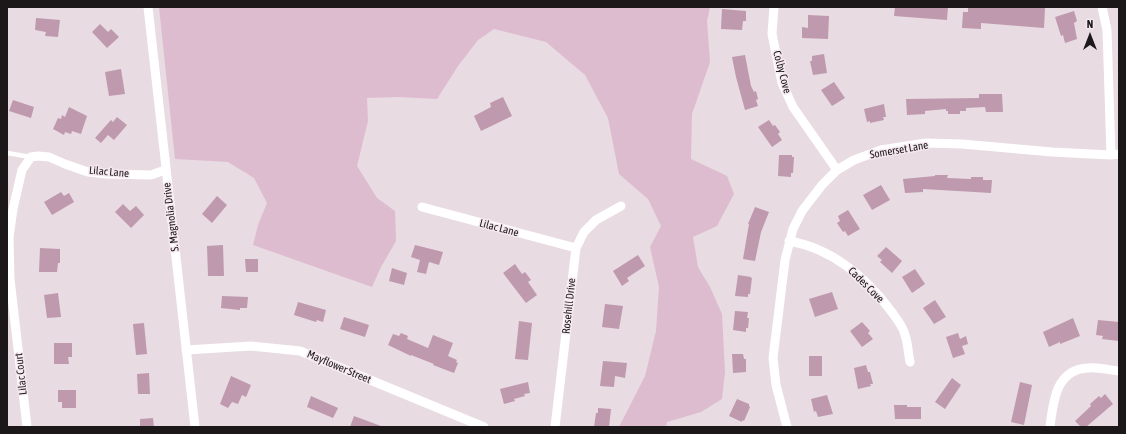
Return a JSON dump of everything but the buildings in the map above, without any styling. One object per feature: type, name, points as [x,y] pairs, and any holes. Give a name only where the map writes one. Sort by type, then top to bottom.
[{"type":"street","name":"S. Magnolia Drive","points":[[148,7],[165,170],[195,427]]},
{"type":"street","name":"Colby Cove","points":[[774,7],[772,34],[782,84],[793,107],[837,170]]},
{"type":"street","points":[[1102,7],[1107,30],[1115,155]]},
{"type":"street","name":"Somerset Lane","points":[[786,427],[776,384],[773,358],[785,260],[793,229],[802,211],[818,190],[837,170],[854,160],[881,150],[926,143],[962,144],[1052,152],[1115,155]]},
{"type":"street","name":"Lilac Lane","points":[[31,157],[49,157],[88,172],[151,175],[165,170]]},
{"type":"street","name":"Lilac Court","points":[[27,427],[10,279],[9,243],[13,209],[18,185],[22,170],[31,157]]},
{"type":"street","name":"Rosehill Drive","points":[[555,427],[576,248],[584,232],[596,220],[621,206]]},
{"type":"street","name":"Lilac Lane","points":[[422,207],[576,248]]},
{"type":"street","name":"Cades Cove","points":[[789,241],[804,244],[819,250],[835,258],[858,274],[886,304],[905,334],[910,362]]},
{"type":"street","name":"Mayflower Street","points":[[186,350],[251,346],[300,351],[484,427]]},
{"type":"street","points":[[1050,427],[1056,390],[1067,376],[1074,371],[1087,368],[1119,371]]},
{"type":"lane","points":[[7,153],[31,157]]},
{"type":"shaded area","points":[[159,7],[710,7],[707,21],[710,62],[692,114],[691,159],[727,176],[734,194],[717,226],[693,237],[698,267],[710,287],[722,314],[725,372],[722,399],[701,412],[667,422],[666,427],[619,427],[645,376],[656,331],[659,287],[650,247],[661,226],[648,199],[619,174],[608,118],[585,75],[546,42],[494,29],[478,40],[458,66],[437,99],[399,97],[367,98],[368,121],[357,166],[377,198],[395,211],[396,241],[381,267],[372,287],[253,245],[258,225],[267,203],[254,178],[228,162],[175,159]]}]
